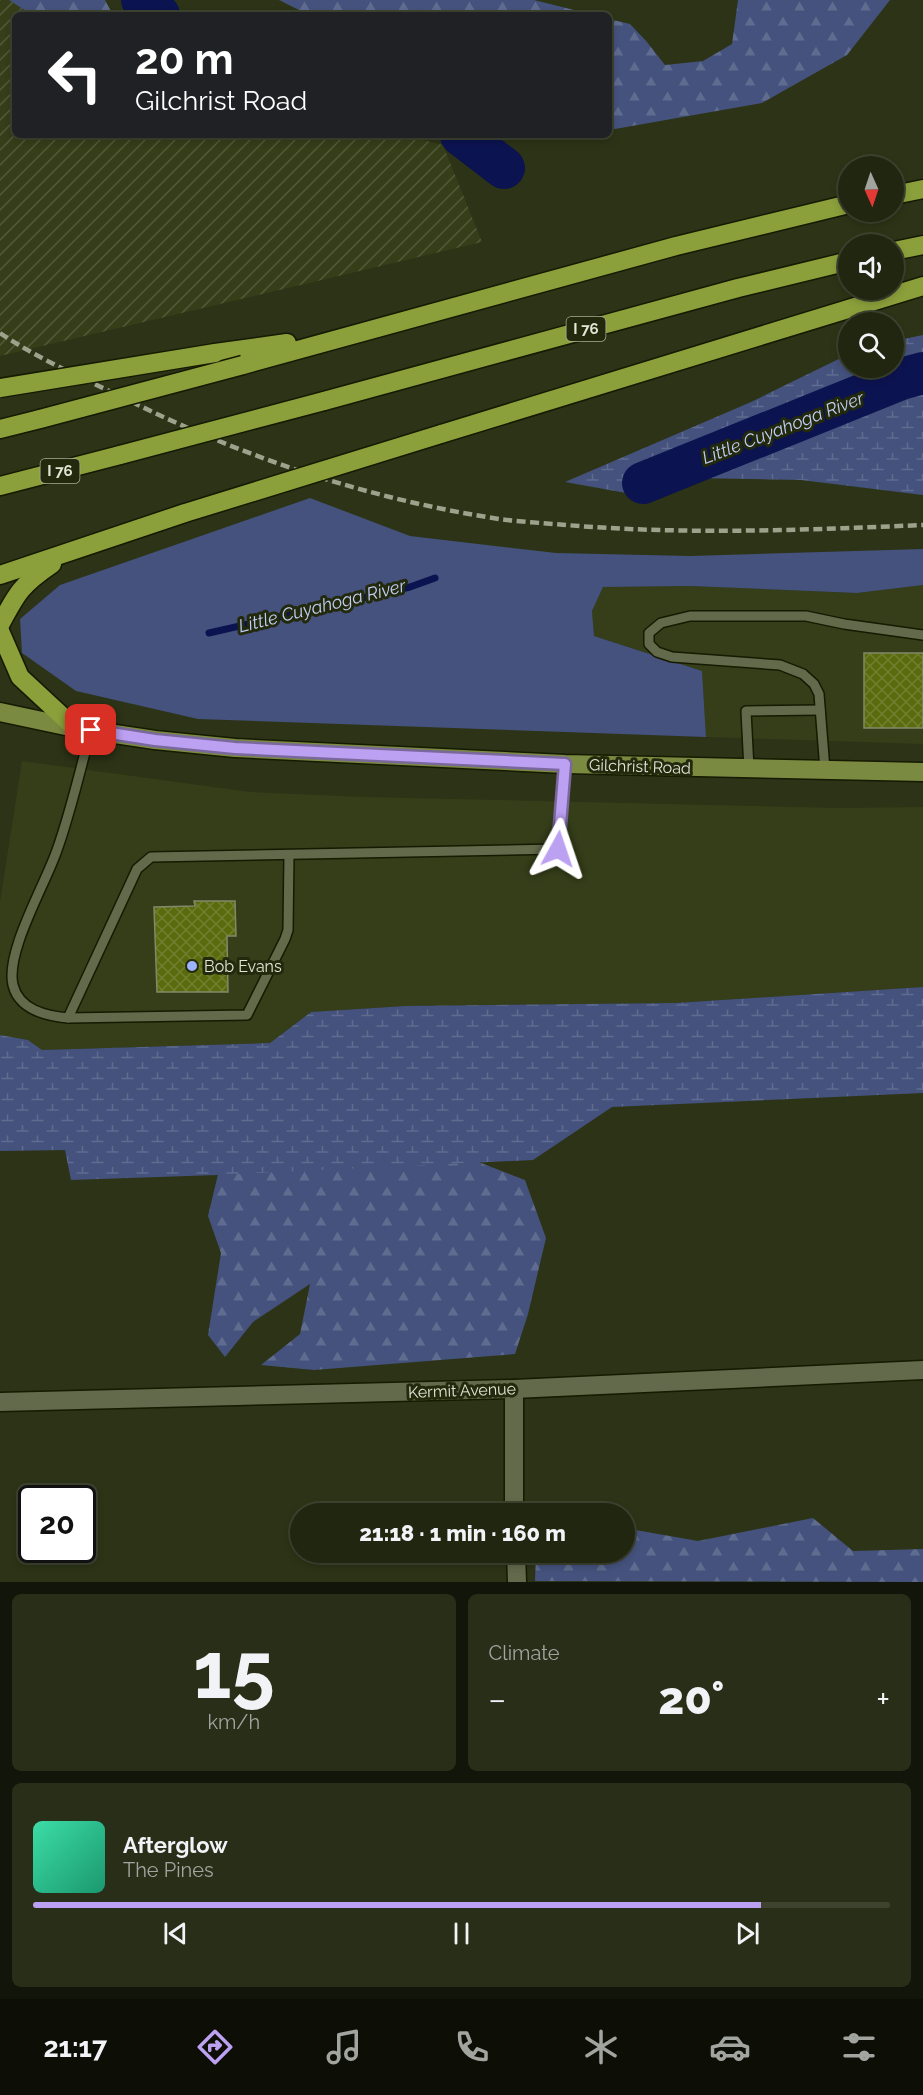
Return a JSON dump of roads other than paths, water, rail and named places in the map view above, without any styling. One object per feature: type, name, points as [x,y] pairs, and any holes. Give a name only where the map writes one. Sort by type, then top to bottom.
[{"type":"highway","points":[[904,193],[923,189]]},
{"type":"highway","points":[[0,429],[363,333],[676,246],[838,207]]},
{"type":"highway","points":[[904,249],[923,245]]},
{"type":"highway","name":"I 76","points":[[0,486],[738,288],[838,264]]},
{"type":"highway","points":[[0,575],[185,513],[923,286]]},
{"type":"highway","points":[[0,388],[215,353],[363,333]]},
{"type":"highway","points":[[0,625],[17,592],[39,572],[71,551]]},
{"type":"highway","points":[[0,631],[20,677],[83,729]]},
{"type":"main road","name":"Gilchrist Road","points":[[0,712],[83,729],[155,740],[235,748],[565,764],[923,772]]},
{"type":"street","name":"Kermit Avenue","points":[[0,1402],[514,1389],[923,1370]]},
{"type":"street","points":[[514,1389],[514,1503]]},
{"type":"street","points":[[516,1563],[517,1582]]},
{"type":"lane","points":[[825,770],[819,694],[814,684],[803,674],[780,665],[672,657],[657,652],[649,644],[650,633],[661,623],[690,616],[806,616],[844,624],[923,634]]},
{"type":"lane","points":[[749,769],[746,711],[820,710]]},
{"type":"lane","points":[[83,729],[56,852],[17,950],[12,970],[13,985],[19,997],[39,1013],[68,1018],[247,1015],[288,930],[289,855]]},
{"type":"lane","points":[[68,1018],[137,869],[151,857],[558,849],[565,764]]},
{"type":"waterway","name":"Little Cuyahoga River","points":[[142,0],[156,12]]},
{"type":"waterway","name":"Little Cuyahoga River","points":[[465,138],[504,168]]},
{"type":"waterway","name":"Little Cuyahoga River","points":[[643,483],[901,379],[923,373]]},
{"type":"waterway","name":"Little Cuyahoga River","points":[[643,483],[650,480]]},
{"type":"waterway","name":"Little Cuyahoga River","points":[[209,633],[410,587],[435,578]]},
{"type":"railway","points":[[0,333],[63,369],[217,440],[263,458],[355,488],[451,511],[516,521],[655,530],[789,530],[923,525]]},
{"type":"place","name":"Bob Evans","points":[[192,966]]}]
